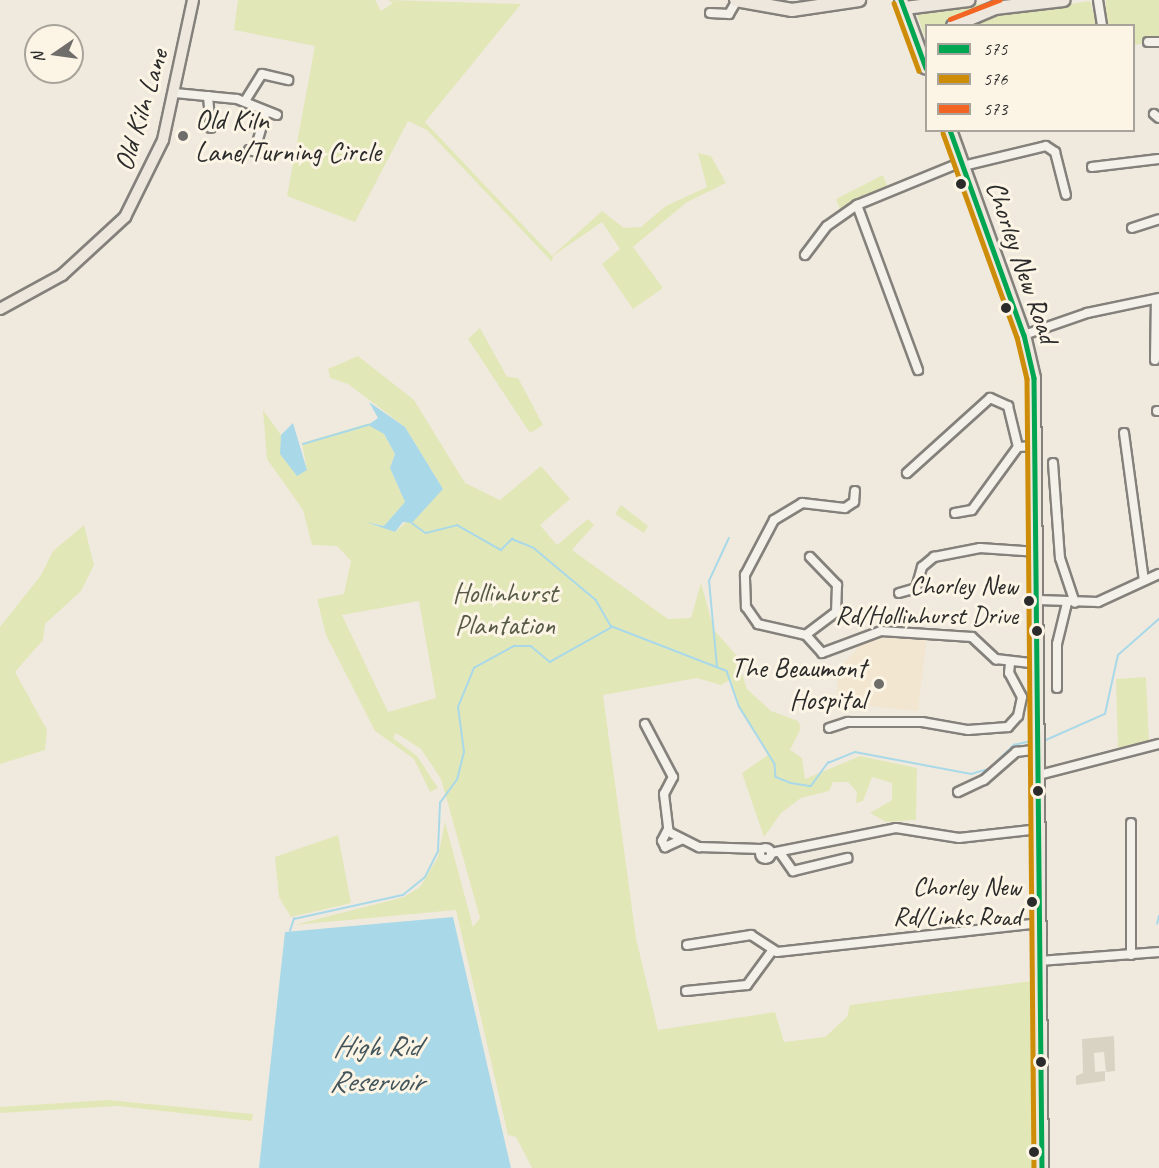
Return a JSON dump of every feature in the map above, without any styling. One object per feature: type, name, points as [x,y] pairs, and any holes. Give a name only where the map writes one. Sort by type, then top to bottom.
[{"type":"highway","points":[[736,0],[799,10],[859,0]]},
{"type":"highway","points":[[923,48],[903,4],[968,0]]},
{"type":"highway","points":[[958,24],[995,8],[1064,0]]},
{"type":"highway","name":"Chorley New Road","points":[[951,132],[1024,335],[1034,378],[1038,552],[1042,1168]]},
{"type":"main road","name":"Old Kiln Lane","points":[[0,309],[62,275],[125,217],[154,165],[175,93],[193,0]]},
{"type":"street","points":[[710,13],[729,15],[736,0]]},
{"type":"street","points":[[1098,0],[1102,24]]},
{"type":"street","points":[[1148,42],[1159,42]]},
{"type":"street","points":[[245,101],[261,74],[284,76]]},
{"type":"street","points":[[175,93],[245,101],[277,115]]},
{"type":"street","points":[[208,96],[206,118],[211,128]]},
{"type":"street","points":[[255,151],[266,112]]},
{"type":"street","points":[[805,255],[827,226],[857,205],[962,164],[1046,146],[1055,152],[1066,195]]},
{"type":"street","points":[[1092,167],[1159,159]]},
{"type":"street","points":[[857,205],[918,370]]},
{"type":"street","points":[[1131,228],[1159,219]]},
{"type":"street","points":[[1024,335],[1087,313],[1157,298],[1155,360]]},
{"type":"street","points":[[907,473],[990,398],[1008,406],[1018,447],[972,510],[956,513]]},
{"type":"street","points":[[1125,431],[1144,581]]},
{"type":"street","points":[[1018,447],[1036,446]]},
{"type":"street","points":[[1056,469],[1060,558],[1071,603],[1057,644],[1059,684]]},
{"type":"street","points":[[855,490],[854,502],[845,508],[815,502],[784,511],[748,564],[743,591],[753,619],[765,628],[806,635],[822,653],[881,631],[972,637],[992,657],[1010,664],[1039,664]]},
{"type":"street","points":[[899,593],[916,588],[920,571],[934,557],[980,548],[1038,552]]},
{"type":"street","points":[[806,635],[836,612],[840,598],[837,585],[810,557]]},
{"type":"street","points":[[1038,600],[1071,603],[1098,602],[1159,574]]},
{"type":"street","points":[[829,728],[848,722],[1008,727],[1018,717],[1022,697],[1009,673],[1010,664]]},
{"type":"street","points":[[645,724],[673,777],[664,794],[668,829],[665,847],[681,840]]},
{"type":"street","points":[[1039,776],[1159,744]]},
{"type":"street","points":[[957,792],[984,780],[1016,752],[1039,750]]},
{"type":"street","points":[[1131,823],[1131,955]]},
{"type":"street","points":[[668,829],[681,840],[704,848],[761,849],[763,858],[771,853],[781,854],[896,828],[959,838],[1039,829]]},
{"type":"street","points":[[781,854],[793,871],[847,858]]},
{"type":"street","points":[[687,945],[751,935],[772,951],[1040,923]]},
{"type":"street","points":[[685,991],[747,985],[772,951]]},
{"type":"street","points":[[1040,961],[1159,952]]},
{"type":"shaded area","name":"The Beaumont Hospital","points":[[886,635],[927,636],[918,711],[837,703],[837,671],[857,649],[857,640]]},
{"type":"green space","points":[[238,0],[375,0],[381,11],[393,3],[388,0],[521,4],[425,122],[552,256],[602,211],[624,228],[641,227],[666,206],[707,187],[698,153],[711,156],[726,183],[687,202],[633,247],[663,288],[633,309],[602,264],[620,249],[602,222],[553,256],[552,262],[427,130],[408,121],[355,222],[287,196],[315,46],[234,30]]},
{"type":"green space","points":[[1106,0],[1159,0],[1159,40],[1147,36],[1145,43],[1135,45],[1135,24],[1105,24]]},
{"type":"green space","points":[[1090,1],[1096,24],[971,24],[992,16]]},
{"type":"green space","points":[[992,2],[946,24],[925,24],[925,37],[916,12]]},
{"type":"green space","points":[[883,175],[887,186],[841,212],[836,199]]},
{"type":"green space","points":[[480,328],[507,377],[518,378],[543,425],[530,433],[468,339]]},
{"type":"green space","name":"Hollinhurst Plantation","points":[[358,356],[414,400],[465,483],[500,500],[541,466],[570,499],[540,525],[557,545],[588,519],[594,525],[572,550],[668,619],[691,618],[701,583],[714,630],[736,655],[747,689],[771,711],[798,721],[801,728],[790,750],[802,758],[805,779],[860,756],[917,768],[916,820],[886,822],[870,813],[892,800],[892,783],[872,777],[863,801],[856,803],[857,792],[848,782],[833,782],[829,791],[801,798],[781,813],[764,837],[742,773],[768,755],[738,705],[731,679],[721,685],[697,678],[603,695],[636,938],[658,1030],[775,1012],[784,1042],[825,1037],[847,1017],[850,1005],[1032,981],[1033,1168],[532,1168],[516,1137],[508,1135],[456,910],[294,925],[404,897],[420,887],[438,857],[445,822],[473,927],[480,918],[441,779],[421,749],[396,733],[393,738],[417,756],[438,788],[430,792],[414,759],[375,731],[326,635],[317,599],[344,594],[351,561],[337,546],[312,545],[303,510],[267,459],[263,410],[281,435],[281,454],[307,470],[302,443],[370,423],[384,434],[395,454],[390,468],[405,502],[384,526],[369,522],[395,532],[443,489],[405,427],[348,384],[330,378],[328,369]],"holes":[[[419,601],[436,698],[388,712],[342,615]]]},
{"type":"green space","points":[[621,505],[648,526],[644,533],[615,514]]},
{"type":"green space","points":[[84,525],[94,565],[81,591],[45,624],[43,640],[15,672],[47,730],[45,750],[0,764],[0,627],[41,575],[53,551]]},
{"type":"green space","points":[[1146,677],[1149,742],[1118,750],[1116,679]]},
{"type":"green space","points":[[338,835],[351,903],[291,917],[279,897],[275,857]]},
{"type":"green space","points":[[108,1100],[253,1114],[252,1121],[117,1106],[0,1113],[0,1107]]},
{"type":"water","points":[[369,402],[405,427],[443,489],[412,523],[403,522],[395,532],[366,522],[384,526],[405,502],[390,468],[395,454],[384,434],[368,425],[378,418]]},
{"type":"water","points":[[293,423],[307,470],[297,476],[280,454],[281,435]]},
{"type":"water","name":"High Rid Reservoir","points":[[453,917],[511,1168],[259,1168],[285,932]]},
{"type":"building","points":[[1114,1036],[1115,1071],[1106,1072],[1104,1052],[1094,1053],[1095,1072],[1105,1071],[1105,1081],[1076,1085],[1076,1076],[1083,1073],[1082,1039]]},
{"type":"waterway","points":[[303,444],[368,425]]},
{"type":"waterway","points":[[412,523],[426,533],[457,525],[501,550],[512,539],[534,548],[596,600],[611,626],[727,671],[739,706],[775,764],[776,777],[791,783],[811,786],[828,763],[855,752],[971,774],[989,769],[1014,745],[1031,741]]},
{"type":"waterway","points":[[717,667],[709,581],[729,538]]},
{"type":"waterway","points":[[1046,740],[1105,714],[1118,655],[1159,619]]},
{"type":"waterway","points":[[290,931],[294,919],[403,895],[425,877],[438,851],[440,803],[457,780],[464,752],[458,707],[474,668],[514,646],[531,646],[550,662],[612,627]]},
{"type":"waterway","points":[[1157,924],[1159,916]]},
{"type":"transit line","name":"575","points":[[901,0],[925,65]]},
{"type":"transit line","name":"573","points":[[950,19],[999,0]]},
{"type":"transit line","name":"576","points":[[894,3],[919,71]]},
{"type":"transit line","name":"575","points":[[951,132],[1024,335],[1034,378],[1042,1168]]},
{"type":"transit line","name":"576","points":[[943,133],[1017,337],[1027,379],[1034,1168]]},
{"type":"place","name":"Old Kiln Lane/Turning Circle","points":[[183,136]]},
{"type":"place","name":"Chorley New Rd/Hollinhurst Drive","points":[[1029,601]]},
{"type":"place","name":"The Beaumont Hospital","points":[[879,684]]},
{"type":"place","name":"Chorley New Rd/Links Road","points":[[1032,902]]}]
